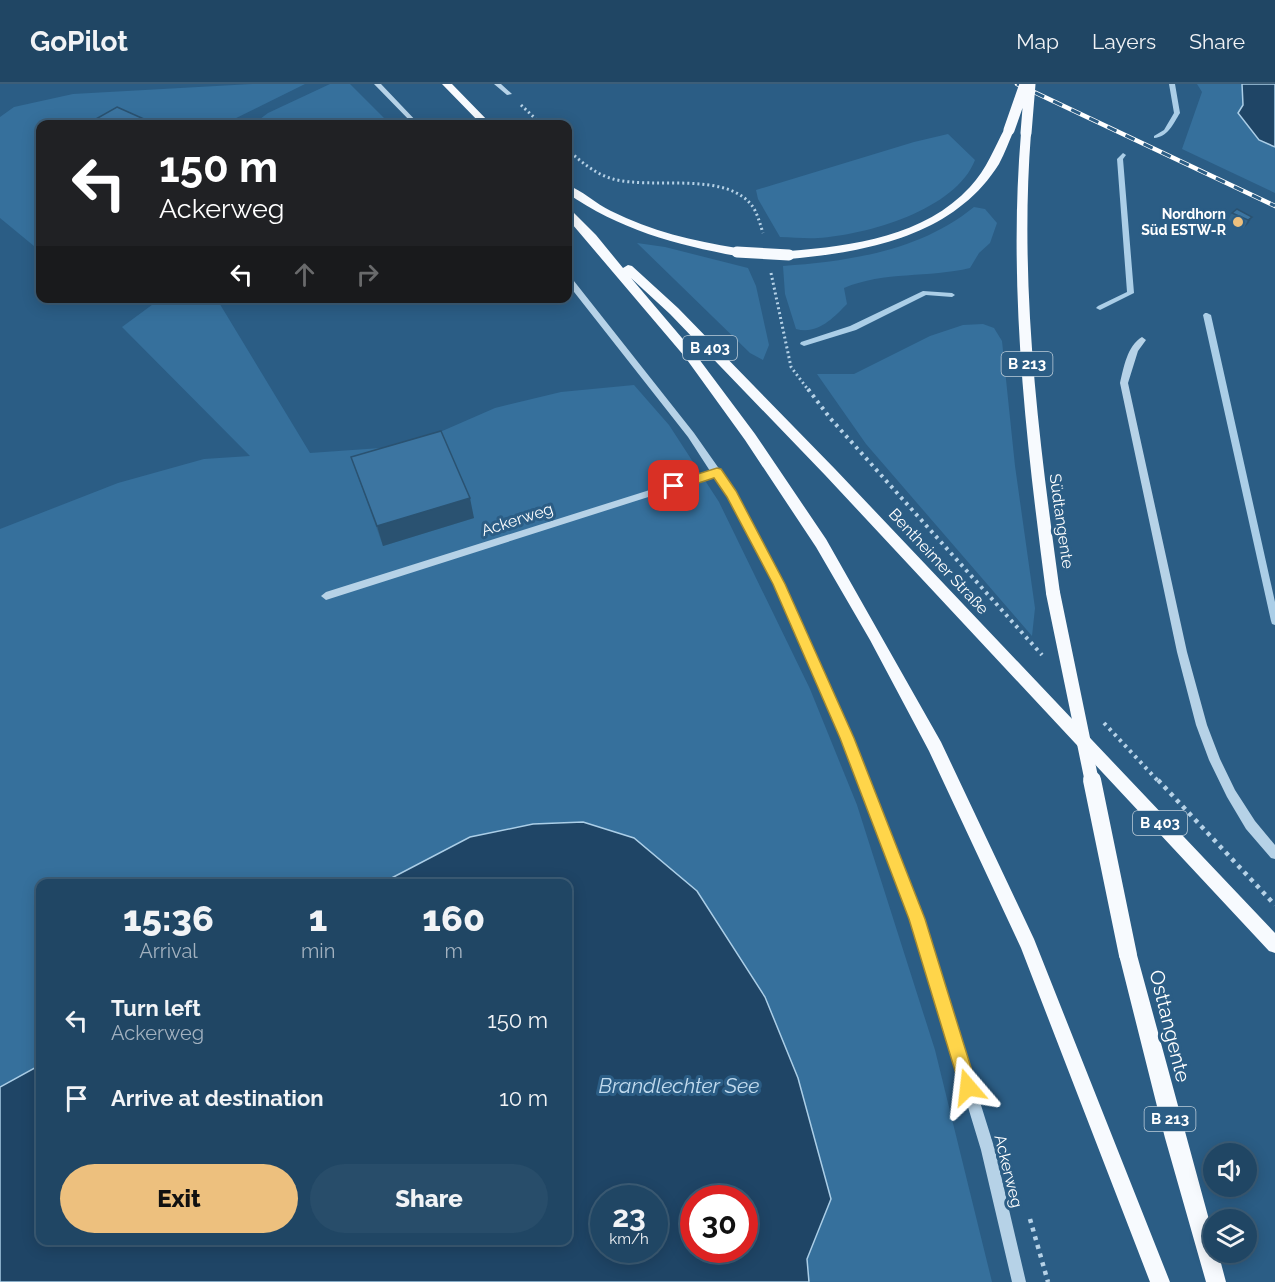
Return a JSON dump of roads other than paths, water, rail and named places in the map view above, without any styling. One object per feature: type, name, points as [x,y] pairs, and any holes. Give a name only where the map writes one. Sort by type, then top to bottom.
[{"type":"main road","points":[[447,84],[482,120]]},
{"type":"main road","points":[[572,191],[611,215],[650,232],[704,247],[737,252],[789,255],[850,249],[914,230],[942,217],[966,198],[982,180],[1003,147],[1028,84]]},
{"type":"main road","name":"Südtangente","points":[[1028,84],[1020,209],[1024,330],[1035,457],[1053,593],[1128,955]]},
{"type":"main road","name":"Bentheimer Straße","points":[[572,217],[674,311],[814,455],[1275,945]]},
{"type":"main road","points":[[585,231],[689,354],[750,437],[821,543],[886,656],[935,747],[1028,945],[1160,1282]]},
{"type":"main road","name":"Osttangente","points":[[1128,955],[1175,1138],[1216,1282]]},
{"type":"street","points":[[377,84],[412,120]]},
{"type":"street","points":[[497,84],[509,94]]},
{"type":"street","name":"Ackerweg","points":[[572,284],[691,435],[717,472],[732,495],[779,584],[847,738],[917,919],[988,1150],[1019,1282]]},
{"type":"street","points":[[1142,340],[1134,350],[1124,383],[1194,705],[1224,783],[1257,835],[1275,854]]},
{"type":"street","name":"Ackerweg","points":[[326,596],[717,472]]},
{"type":"water","points":[[1242,84],[1275,84],[1275,147],[1259,140],[1238,113],[1243,105]]},
{"type":"water","name":"Brandlechter See","points":[[583,822],[634,838],[697,891],[765,997],[798,1078],[831,1199],[807,1259],[809,1282],[0,1282],[0,1087],[36,1067],[36,1245],[572,1245],[572,879],[390,879],[470,837],[533,824]]},
{"type":"waterway","points":[[1156,137],[1166,131],[1177,113],[1172,84]]},
{"type":"waterway","points":[[1100,308],[1131,293],[1120,159],[1123,155]]},
{"type":"waterway","points":[[804,344],[853,328],[925,293],[952,295]]},
{"type":"waterway","points":[[1207,315],[1275,621]]},
{"type":"railway","points":[[1017,84],[1275,206]]},
{"type":"place","name":"Nordhorn Süd ESTW-R","points":[[1238,222]]}]
